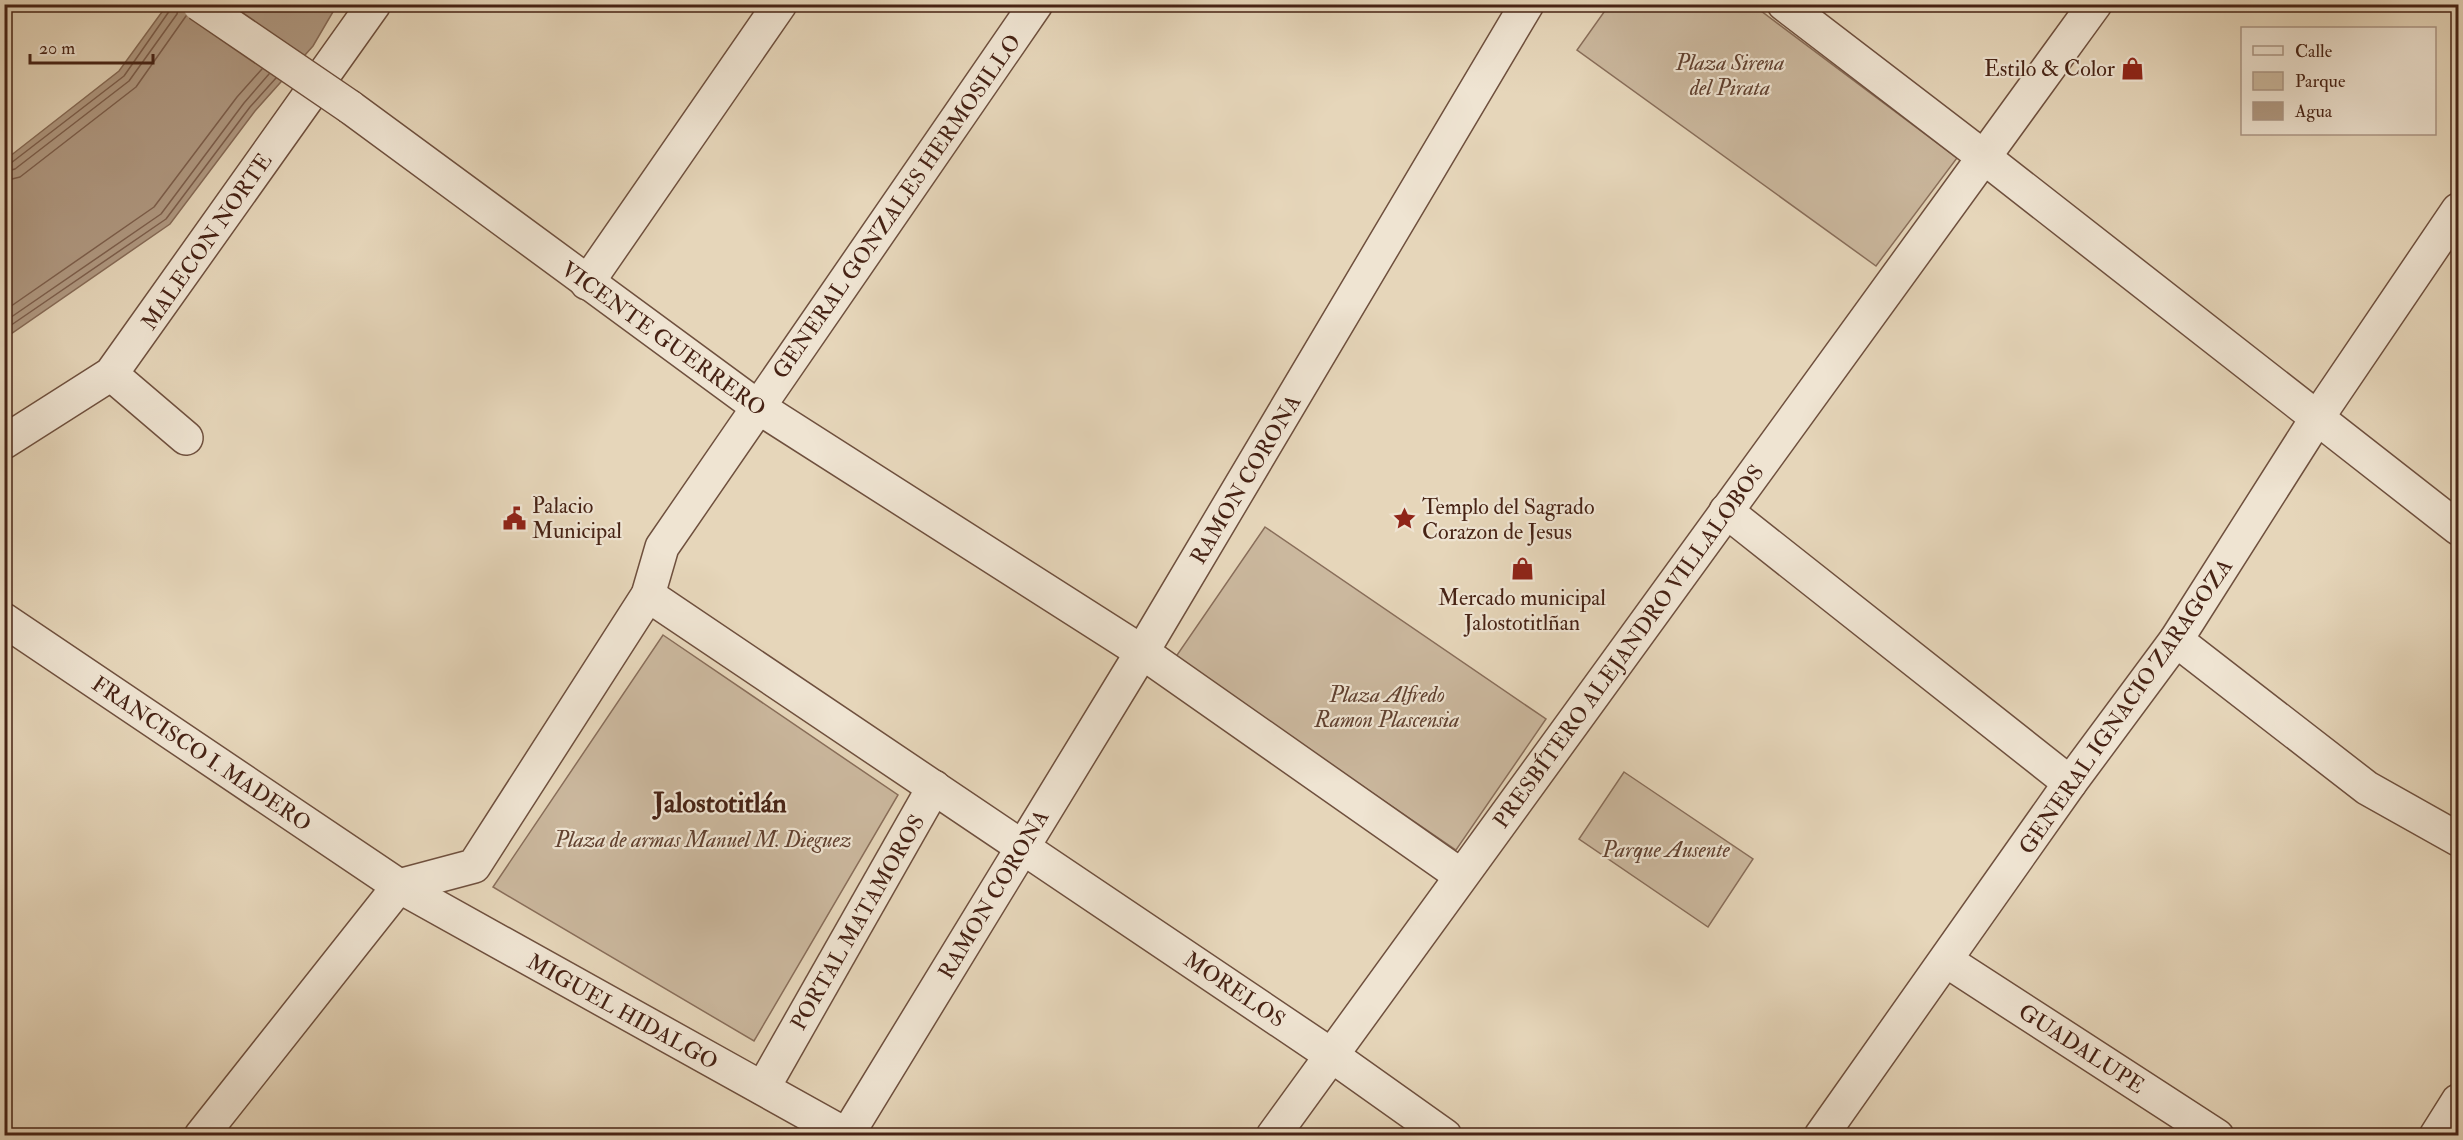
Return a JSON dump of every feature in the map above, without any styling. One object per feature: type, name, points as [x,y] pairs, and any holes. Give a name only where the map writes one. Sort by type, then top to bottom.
[{"type":"street","name":"VICENTE GUERRERO","points":[[199,4],[350,107],[586,283],[758,407],[1142,652],[1460,874]]},
{"type":"street","name":"MALECON NORTE","points":[[4,442],[111,374],[374,4]]},
{"type":"street","points":[[586,283],[780,4]]},
{"type":"street","name":"GENERAL GONZALES HERMOSILLO","points":[[399,886],[474,866],[648,594],[662,547],[1036,4]]},
{"type":"street","name":"RAMON CORONA","points":[[847,1135],[1142,652],[1527,4]]},
{"type":"street","points":[[1784,4],[2458,528]]},
{"type":"street","name":"PRESBÍTERO ALEJANDRO VILLALOBOS","points":[[1273,1136],[1460,874],[1985,158],[2095,4]]},
{"type":"street","name":"GENERAL IGNACIO ZARAGOZA","points":[[1821,1136],[1947,961],[2070,783],[2176,640],[2318,418],[2458,210]]},
{"type":"street","points":[[111,374],[186,438]]},
{"type":"street","points":[[1726,511],[2070,783]]},
{"type":"street","name":"MORELOS","points":[[648,594],[1331,1055],[1445,1136]]},
{"type":"street","name":"FRANCISCO I. MADERO","points":[[4,620],[399,886]]},
{"type":"street","points":[[2176,640],[2367,788],[2458,839]]},
{"type":"street","name":"PORTAL MATAMOROS","points":[[762,1088],[934,787]]},
{"type":"street","points":[[201,1136],[399,886]]},
{"type":"street","name":"MIGUEL HIDALGO","points":[[399,886],[847,1135]]},
{"type":"street","name":"GUADALUPE","points":[[1947,961],[2217,1136]]},
{"type":"street","points":[[2436,1136],[2458,1101]]},
{"type":"green space","name":"Plaza Sirena del Pirata","points":[[1609,5],[1753,5],[1957,158],[1876,266],[1577,50]]},
{"type":"green space","name":"Plaza Alfredo Ramon Plascensia","points":[[1265,527],[1546,719],[1456,850],[1175,658]]},
{"type":"green space","name":"Plaza de armas Manuel M. Dieguez","points":[[663,635],[898,795],[754,1041],[493,887]]},
{"type":"green space","name":"Parque Ausente","points":[[1624,772],[1753,859],[1708,927],[1579,839]]},
{"type":"water","points":[[167,5],[337,5],[313,46],[255,111],[170,224],[5,338],[5,160],[119,71]]},
{"type":"place","name":"Estilo & Color","points":[[2133,68]]},
{"type":"place","name":"Palacio Municipal","points":[[514,518]]},
{"type":"place","name":"Templo del Sagrado Corazon de Jesus","points":[[1404,519]]},
{"type":"place","name":"Mercado municipal Jalostotitlñan","points":[[1522,568]]},
{"type":"district","name":"Jalostotitlán","points":[[720,802]]}]
